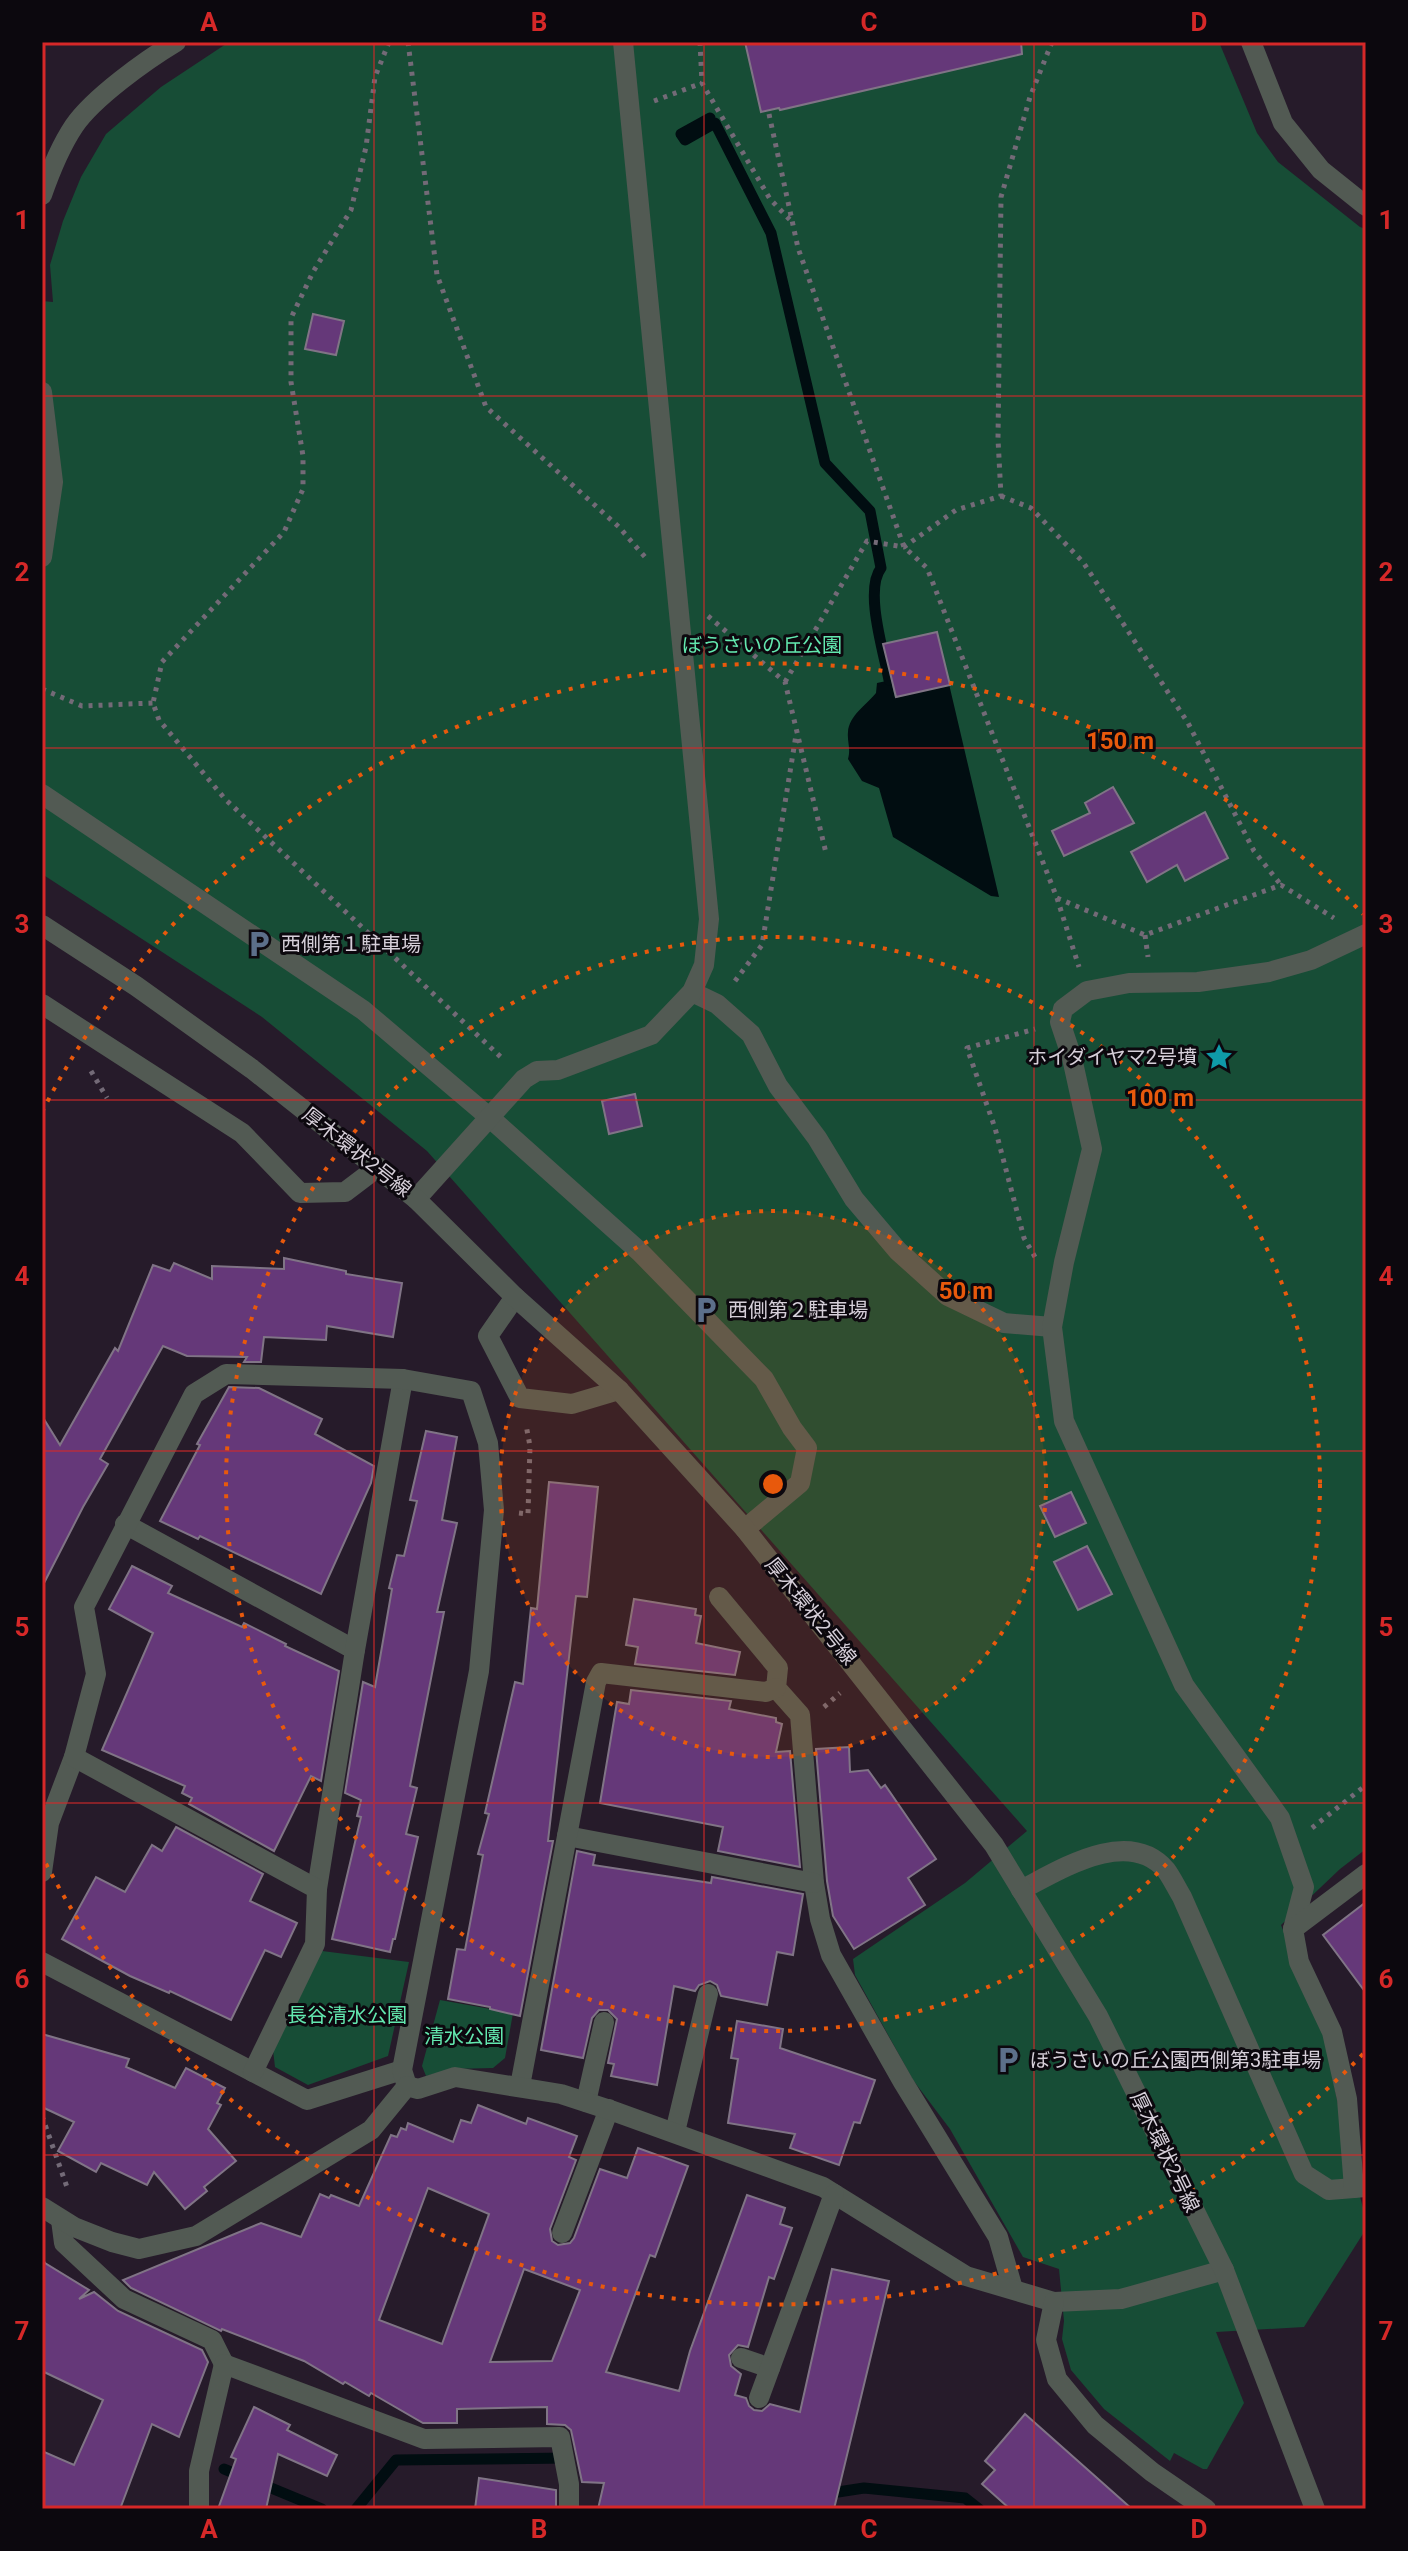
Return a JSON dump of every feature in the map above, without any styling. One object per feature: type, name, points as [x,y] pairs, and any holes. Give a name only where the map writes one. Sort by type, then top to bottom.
[{"type":"street","points":[[42,195],[52,167],[75,125],[113,87],[176,42]]},
{"type":"street","points":[[416,1199],[524,1079],[537,1071],[558,1070],[651,1035],[692,992],[704,965],[709,919],[623,42]]},
{"type":"street","points":[[1256,45],[1283,123],[1321,170],[1366,206]]},
{"type":"street","points":[[42,392],[53,482],[42,557]]},
{"type":"street","points":[[42,794],[363,1010],[640,1252],[764,1379],[807,1448],[800,1483],[745,1529]]},
{"type":"street","name":"厚木環状2号線","points":[[42,925],[149,995],[252,1069],[416,1199],[515,1297],[619,1390],[745,1529],[861,1673],[994,1845],[1098,2016],[1224,2270],[1315,2509]]},
{"type":"street","points":[[1021,1890],[1093,1854],[1138,1852],[1164,1868],[1182,1897],[1304,2174],[1329,2190],[1360,2188],[1347,2099],[1332,2032],[1299,1962],[1293,1929],[1304,1887],[1280,1818],[1184,1685],[1064,1421],[1052,1327],[1092,1149],[1072,1058],[1060,1022],[1063,1009],[1087,991],[1129,983],[1198,982],[1269,972],[1311,960],[1364,935]]},
{"type":"street","points":[[692,992],[717,1004],[751,1034],[778,1086],[817,1138],[854,1199],[898,1251],[948,1296],[1004,1323],[1052,1327]]},
{"type":"street","points":[[42,1004],[242,1133],[300,1193],[345,1192],[378,1167]]},
{"type":"street","points":[[515,1297],[488,1336],[520,1398],[572,1404],[619,1390]]},
{"type":"street","points":[[42,1872],[49,1823],[74,1757],[96,1674],[84,1607],[194,1394],[226,1374],[403,1379],[471,1391],[488,1443],[494,1510],[479,1671],[404,2078],[371,2130],[196,2236],[139,2249],[68,2224],[42,2207]]},
{"type":"street","points":[[253,2072],[315,1944],[317,1889],[403,1379]]},
{"type":"street","points":[[125,1524],[355,1650]]},
{"type":"street","points":[[719,1597],[778,1668],[776,1688],[800,1715],[814,1883],[820,1919],[831,1955],[903,2082],[998,2237],[1013,2289]]},
{"type":"street","points":[[520,2086],[596,1682],[601,1673],[766,1692],[776,1688]]},
{"type":"street","points":[[74,1757],[317,1889]]},
{"type":"street","points":[[567,1836],[814,1883]]},
{"type":"street","points":[[1293,1929],[1366,1874]]},
{"type":"street","points":[[42,1962],[307,2100],[404,2078]]},
{"type":"street","points":[[675,2132],[708,1994]]},
{"type":"street","points":[[586,2102],[604,2022]]},
{"type":"street","points":[[404,2078],[418,2089],[455,2077],[520,2086],[561,2094],[609,2109],[823,2187],[966,2276],[1054,2302],[1121,2299],[1224,2270]]},
{"type":"street","points":[[562,2233],[609,2109]]},
{"type":"street","points":[[759,2398],[834,2194]]},
{"type":"street","points":[[68,2224],[64,2243],[124,2299],[212,2340],[224,2364],[199,2471],[199,2509]]},
{"type":"street","points":[[1054,2302],[1046,2340],[1057,2379],[1095,2425],[1152,2472],[1206,2509]]},
{"type":"street","points":[[741,2358],[770,2368]]},
{"type":"street","points":[[224,2364],[424,2439],[560,2437],[569,2484],[569,2509]]},
{"type":"path","points":[[389,42],[375,77],[366,147],[351,210],[313,272],[291,318],[291,382],[303,456],[303,489],[284,532],[162,662],[153,703],[159,720],[225,799],[524,1079]]},
{"type":"path","points":[[408,42],[437,275],[486,407],[619,527],[676,592]]},
{"type":"path","points":[[700,42],[702,83],[770,199],[792,222]]},
{"type":"path","points":[[1001,496],[998,439],[1001,197],[1030,97],[1052,42]]},
{"type":"path","points":[[628,111],[702,83]]},
{"type":"path","points":[[769,114],[798,248],[904,547],[927,568],[1057,898],[1087,991]]},
{"type":"path","points":[[785,682],[867,541],[904,547],[956,510],[1001,496],[1031,508],[1083,562],[1188,723],[1254,851],[1281,885],[1364,935]]},
{"type":"path","points":[[719,624],[785,682],[826,853]]},
{"type":"path","points":[[42,689],[82,706],[153,703]]},
{"type":"path","points":[[717,1004],[762,945],[797,730]]},
{"type":"path","points":[[1057,898],[1145,935],[1281,885]]},
{"type":"path","points":[[1057,1296],[1024,1238],[995,1128],[967,1048],[1060,1022]]},
{"type":"path","points":[[494,1510],[528,1514],[530,1446],[520,1398]]},
{"type":"path","points":[[800,1715],[825,1707],[861,1673]]},
{"type":"path","points":[[1290,1846],[1366,1785]]},
{"type":"path","points":[[42,2116],[71,2200],[68,2224]]},
{"type":"green space","name":"ぼうさいの丘公園","points":[[229,42],[1219,42],[1257,133],[1278,162],[1366,229],[1366,1849],[1340,1869],[1281,1925],[1323,2031],[1366,2229],[1304,2327],[1216,2332],[1244,2403],[1207,2469],[1174,2453],[1170,2461],[1104,2409],[1071,2370],[1062,2339],[1064,2321],[1059,2269],[1023,2257],[950,2129],[913,2080],[855,1975],[853,1959],[965,1883],[1027,1831],[427,1151],[262,1017],[42,874],[42,301],[53,302],[50,265],[81,177],[106,134],[161,87]]},
{"type":"green space","name":"長谷清水公園","points":[[322,1951],[409,1962],[388,2056],[308,2085],[275,2067],[273,2050]]},
{"type":"green space","name":"清水公園","points":[[440,2000],[513,2013],[505,2058],[493,2068],[452,2069],[426,2076],[422,2066]]},
{"type":"shaded area","points":[[891,680],[895,698],[949,684],[999,897],[991,896],[893,837],[879,788],[862,781],[848,759],[851,721],[876,693],[877,683]]},
{"type":"building","points":[[745,42],[1021,42],[1022,54],[761,112]]},
{"type":"building","points":[[313,314],[344,321],[336,355],[305,349]]},
{"type":"building","points":[[937,632],[950,685],[896,697],[883,644]]},
{"type":"building","points":[[1113,787],[1134,823],[1064,856],[1052,831],[1090,813],[1085,803]]},
{"type":"building","points":[[1205,812],[1228,858],[1185,881],[1177,865],[1147,882],[1131,852]]},
{"type":"building","points":[[635,1094],[642,1126],[609,1134],[602,1101]]},
{"type":"building","points":[[284,1258],[346,1271],[346,1274],[402,1283],[393,1337],[327,1326],[326,1340],[264,1337],[261,1362],[244,1362],[247,1357],[187,1356],[163,1346],[100,1459],[108,1464],[42,1587],[42,1416],[60,1445],[115,1348],[118,1351],[153,1265],[170,1271],[174,1263],[212,1279],[212,1266],[284,1269]]},
{"type":"building","points":[[229,1387],[259,1388],[322,1419],[315,1434],[374,1466],[371,1483],[321,1594],[200,1536],[198,1539],[160,1521]]},
{"type":"building","points":[[426,1431],[457,1437],[442,1520],[457,1523],[437,1612],[444,1612],[410,1786],[417,1788],[406,1834],[418,1837],[390,1952],[332,1939],[361,1817],[357,1816],[361,1800],[345,1793],[363,1682],[375,1687],[392,1589],[389,1588],[397,1555],[404,1556],[417,1501],[410,1500]]},
{"type":"building","points":[[549,1482],[598,1487],[587,1597],[576,1596],[548,1841],[553,1841],[520,2016],[448,1999],[457,1949],[465,1950],[483,1855],[478,1854],[489,1814],[485,1813],[515,1682],[523,1684],[531,1608],[537,1609]]},
{"type":"building","points":[[1071,1492],[1086,1523],[1055,1537],[1040,1506]]},
{"type":"building","points":[[1087,1546],[1112,1594],[1078,1610],[1054,1562]]},
{"type":"building","points":[[132,1566],[172,1586],[168,1593],[242,1627],[244,1623],[339,1671],[321,1781],[311,1776],[274,1851],[189,1804],[192,1798],[182,1793],[185,1786],[102,1750],[153,1633],[109,1609]]},
{"type":"building","points":[[634,1599],[696,1609],[695,1615],[701,1616],[696,1643],[740,1652],[735,1675],[635,1664],[638,1647],[626,1645]]},
{"type":"building","points":[[631,1690],[731,1701],[729,1709],[776,1718],[776,1722],[782,1724],[776,1752],[790,1751],[800,1867],[718,1851],[723,1827],[600,1803],[617,1702],[629,1704]]},
{"type":"building","points":[[849,1747],[850,1772],[868,1770],[881,1788],[885,1785],[936,1859],[908,1878],[925,1905],[854,1949],[833,1916],[827,1881],[816,1749]]},
{"type":"building","points":[[176,1827],[263,1874],[250,1901],[297,1923],[281,1957],[265,1950],[231,2020],[130,1976],[62,1939],[96,1877],[125,1892],[152,1845],[162,1851]]},
{"type":"building","points":[[577,1851],[595,1855],[593,1865],[711,1883],[712,1877],[803,1894],[793,1955],[777,1952],[767,2005],[721,1996],[717,1985],[710,1981],[699,1985],[695,1991],[674,1986],[657,2085],[611,2076],[614,2064],[608,2063],[617,2019],[608,2010],[599,2010],[592,2018],[583,2058],[541,2050]]},
{"type":"building","points":[[1366,1902],[1366,1993],[1323,1935]]},
{"type":"building","points":[[737,2021],[783,2029],[780,2048],[875,2080],[860,2123],[854,2122],[839,2165],[790,2148],[795,2134],[728,2123],[738,2059],[731,2058]]},
{"type":"building","points":[[42,2034],[129,2059],[126,2067],[175,2088],[186,2068],[225,2088],[217,2103],[221,2105],[208,2129],[236,2161],[204,2187],[207,2191],[185,2209],[154,2172],[147,2185],[101,2163],[96,2172],[58,2151],[74,2122],[42,2107]]},
{"type":"building","points":[[478,2105],[526,2124],[528,2118],[577,2136],[569,2157],[576,2160],[550,2229],[552,2241],[558,2245],[570,2243],[574,2238],[600,2169],[627,2178],[638,2148],[688,2166],[655,2257],[650,2255],[606,2372],[679,2391],[690,2351],[747,2195],[785,2208],[780,2224],[792,2228],[774,2279],[769,2277],[748,2347],[738,2345],[729,2355],[731,2366],[741,2374],[735,2395],[746,2398],[754,2410],[762,2411],[770,2404],[800,2412],[832,2269],[889,2281],[834,2509],[598,2509],[604,2483],[582,2482],[571,2430],[565,2425],[547,2424],[547,2407],[457,2409],[457,2423],[423,2423],[371,2393],[369,2396],[345,2382],[343,2384],[304,2361],[221,2331],[131,2288],[123,2280],[261,2223],[301,2237],[320,2194],[359,2206],[391,2135],[397,2137],[401,2128],[406,2130],[408,2123],[453,2142],[461,2120],[471,2123]],"holes":[[[428,2188],[489,2214],[442,2344],[379,2320]],[[524,2269],[580,2290],[552,2361],[490,2362]]]},
{"type":"building","points":[[42,2258],[45,2263],[89,2290],[79,2299],[94,2292],[118,2311],[202,2350],[208,2362],[179,2437],[152,2424],[120,2509],[42,2509],[42,2451],[74,2465],[103,2400],[42,2371]]},
{"type":"building","points":[[254,2407],[290,2425],[287,2430],[337,2455],[327,2476],[278,2454],[266,2509],[218,2509],[236,2459],[231,2457]]},
{"type":"building","points":[[1025,2414],[1132,2509],[1010,2509],[982,2484],[995,2470],[985,2461]]},
{"type":"building","points":[[479,2478],[556,2490],[556,2509],[475,2509]]},
{"type":"waterway","points":[[710,118],[681,134],[685,140],[715,123],[771,233],[825,463],[870,511],[881,568],[876,578],[875,606],[889,680]]},
{"type":"waterway","points":[[356,2509],[396,2460],[568,2458]]},
{"type":"waterway","points":[[224,2469],[243,2477]]},
{"type":"waterway","points":[[259,2483],[322,2509]]},
{"type":"waterway","points":[[825,2494],[864,2488],[965,2498],[979,2509]]},
{"type":"place","name":"西側第１駐車場","points":[[259,944]]},
{"type":"place","name":"ホイダイヤマ2号墳","points":[[1219,1057]]},
{"type":"place","name":"西側第２駐車場","points":[[706,1310]]},
{"type":"place","name":"ぼうさいの丘公園西側第3駐車場","points":[[1008,2060]]}]
